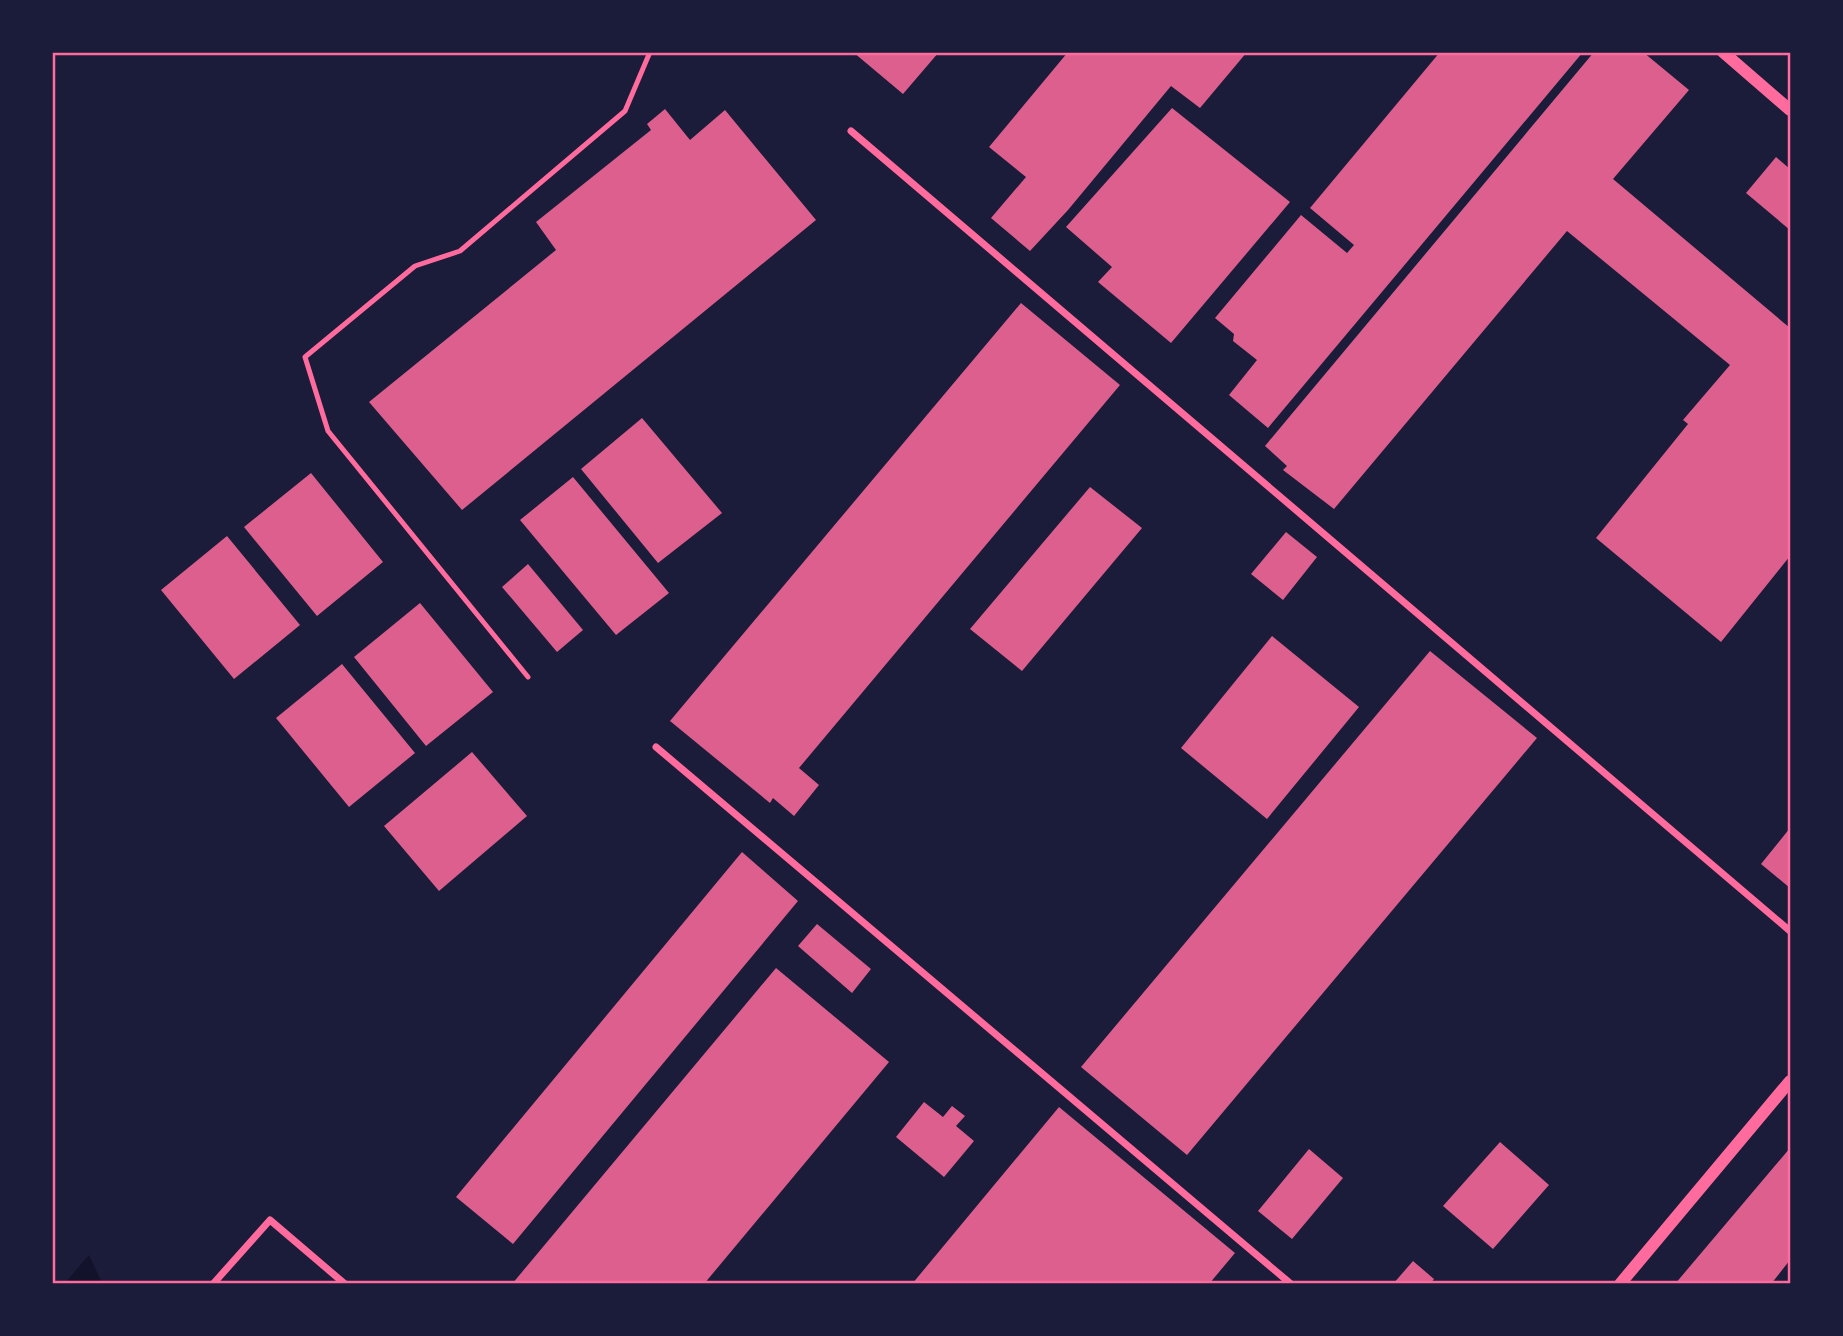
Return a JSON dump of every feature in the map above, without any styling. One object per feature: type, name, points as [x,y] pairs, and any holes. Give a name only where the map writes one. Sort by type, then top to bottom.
[{"type":"street","points":[[1723,52],[1790,110]]},
{"type":"street","points":[[851,131],[1790,931]]},
{"type":"street","points":[[656,747],[1291,1283]]},
{"type":"street","points":[[1620,1283],[1790,1081]]},
{"type":"street","points":[[213,1283],[270,1220],[345,1283]]},
{"type":"lane","points":[[528,677],[328,430],[305,357],[415,266],[460,251],[625,111],[650,52]]},
{"type":"shaded area","points":[[89,1255],[102,1283],[65,1283]]},
{"type":"building","points":[[853,52],[939,52],[903,94]]},
{"type":"building","points":[[1068,52],[1247,52],[1200,108],[1171,86],[1068,210],[1030,251],[991,218],[1026,177],[989,147]]},
{"type":"building","points":[[1440,52],[1583,52],[1268,428],[1229,395],[1257,360],[1233,341],[1234,334],[1215,318],[1301,215],[1347,253],[1354,245],[1310,208]]},
{"type":"building","points":[[1594,52],[1643,52],[1689,90],[1613,179],[1790,328],[1790,556],[1721,642],[1596,538],[1688,424],[1683,420],[1730,365],[1567,231],[1334,509],[1283,470],[1287,466],[1265,446]]},
{"type":"building","points":[[1172,108],[1290,202],[1171,343],[1098,282],[1112,267],[1066,227]]},
{"type":"building","points":[[665,109],[690,140],[725,110],[816,220],[462,510],[369,402],[556,250],[536,222],[651,130],[647,124]]},
{"type":"building","points":[[1776,157],[1790,169],[1790,230],[1746,193]]},
{"type":"building","points":[[1021,303],[1120,385],[799,768],[819,785],[794,816],[773,798],[770,803],[670,721]]},
{"type":"building","points":[[642,418],[722,513],[658,563],[581,469]]},
{"type":"building","points":[[311,473],[383,562],[317,616],[244,527]]},
{"type":"building","points":[[573,477],[669,593],[616,635],[520,520]]},
{"type":"building","points":[[1090,487],[1142,528],[1022,671],[970,629]]},
{"type":"building","points":[[1286,532],[1317,557],[1283,600],[1251,574]]},
{"type":"building","points":[[227,536],[300,625],[234,679],[161,590]]},
{"type":"building","points":[[528,564],[583,630],[557,652],[502,587]]},
{"type":"building","points":[[420,603],[493,692],[426,746],[354,657]]},
{"type":"building","points":[[1272,636],[1359,707],[1267,819],[1181,748]]},
{"type":"building","points":[[1430,651],[1537,738],[1187,1155],[1081,1067]]},
{"type":"building","points":[[342,664],[415,753],[349,807],[276,718]]},
{"type":"building","points":[[472,752],[527,816],[439,891],[384,826]]},
{"type":"building","points":[[1790,828],[1790,888],[1761,864]]},
{"type":"building","points":[[742,852],[798,901],[513,1244],[456,1197]]},
{"type":"building","points":[[817,924],[871,969],[852,993],[798,946]]},
{"type":"building","points":[[776,968],[889,1062],[704,1284],[512,1284]]},
{"type":"building","points":[[924,1102],[943,1117],[952,1106],[965,1116],[956,1126],[974,1141],[944,1177],[896,1137]]},
{"type":"building","points":[[1059,1107],[1235,1253],[1209,1284],[912,1284]]},
{"type":"building","points":[[1500,1142],[1549,1185],[1493,1249],[1443,1206]]},
{"type":"building","points":[[1790,1148],[1790,1260],[1771,1284],[1675,1284]]},
{"type":"building","points":[[1309,1149],[1343,1178],[1292,1239],[1258,1211]]},
{"type":"building","points":[[1413,1261],[1434,1279],[1430,1284],[1393,1284]]}]
